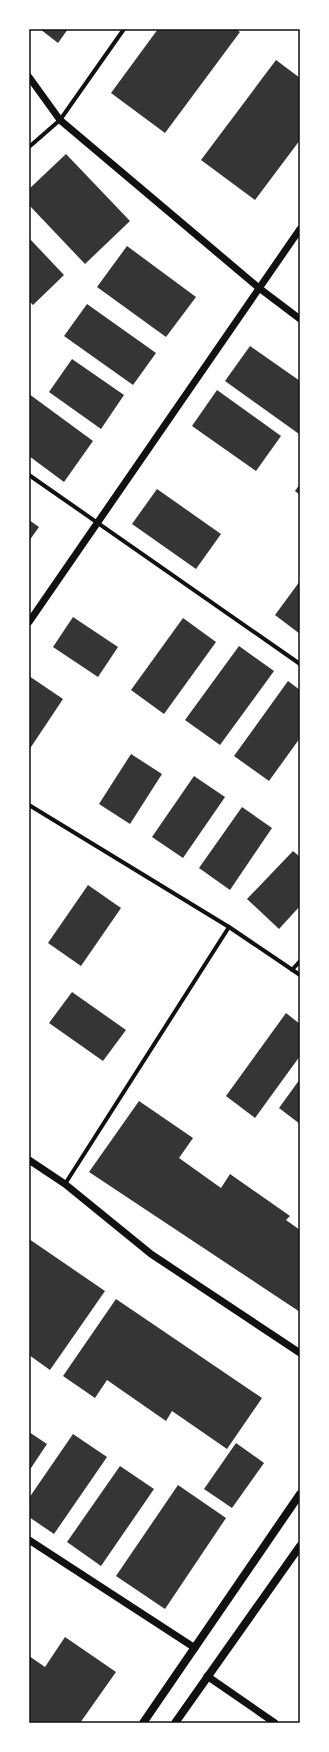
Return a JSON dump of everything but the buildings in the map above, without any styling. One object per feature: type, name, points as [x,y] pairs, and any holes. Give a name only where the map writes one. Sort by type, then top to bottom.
[{"type":"main road","points":[[144,1723],[300,1494]]},
{"type":"main road","points":[[175,1723],[300,1546]]},
{"type":"street","points":[[29,147],[60,120],[124,29]]},
{"type":"street","points":[[29,77],[60,120],[259,288],[300,319]]},
{"type":"street","points":[[29,622],[300,229]]},
{"type":"street","points":[[29,475],[300,664]]},
{"type":"street","points":[[29,805],[229,927],[300,975]]},
{"type":"street","points":[[66,1184],[229,927]]},
{"type":"street","points":[[292,970],[300,961]]},
{"type":"street","points":[[29,1160],[66,1184],[151,1254],[300,1352]]},
{"type":"street","points":[[29,1540],[195,1648]]},
{"type":"street","points":[[207,1676],[275,1723]]}]
